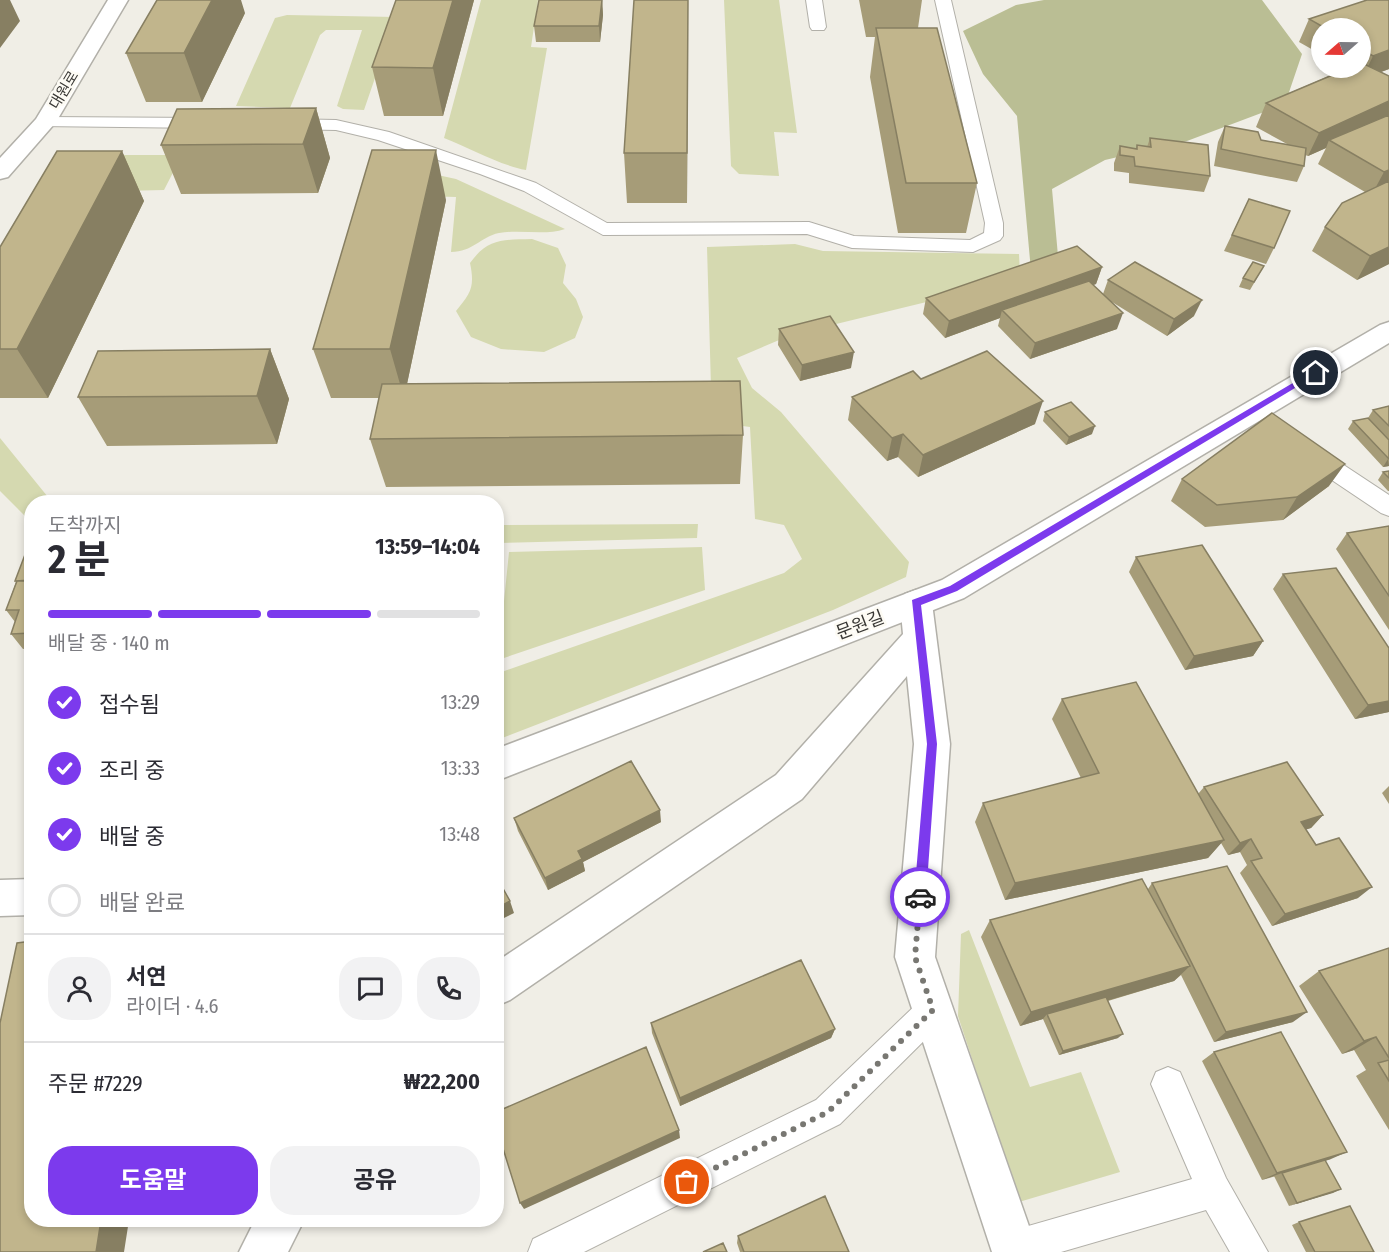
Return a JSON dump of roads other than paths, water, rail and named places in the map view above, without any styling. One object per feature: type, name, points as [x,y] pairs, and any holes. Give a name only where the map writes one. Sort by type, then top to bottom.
[{"type":"street","name":"대원로","points":[[0,172],[45,122],[118,0]]},
{"type":"street","name":"문원길","points":[[504,762],[918,620],[953,589],[1259,418],[1389,331]]},
{"type":"street","points":[[504,981],[789,787],[918,620]]},
{"type":"street","points":[[918,620],[932,744],[915,957],[1014,1250]]},
{"type":"street","points":[[0,897],[24,897]]},
{"type":"street","points":[[262,1252],[277,1227]]},
{"type":"lane","points":[[814,0],[818,27]]},
{"type":"lane","points":[[263,124],[336,125],[391,139],[530,187],[603,229],[809,228],[852,242],[973,246],[993,236],[994,223],[943,0]]},
{"type":"lane","points":[[45,122],[228,124]]},
{"type":"lane","points":[[1294,443],[1389,507]]},
{"type":"lane","points":[[546,1252],[828,1112],[933,1010]]},
{"type":"lane","points":[[1168,1084],[1214,1190],[1250,1252]]},
{"type":"lane","points":[[1014,1250],[1214,1190]]}]
